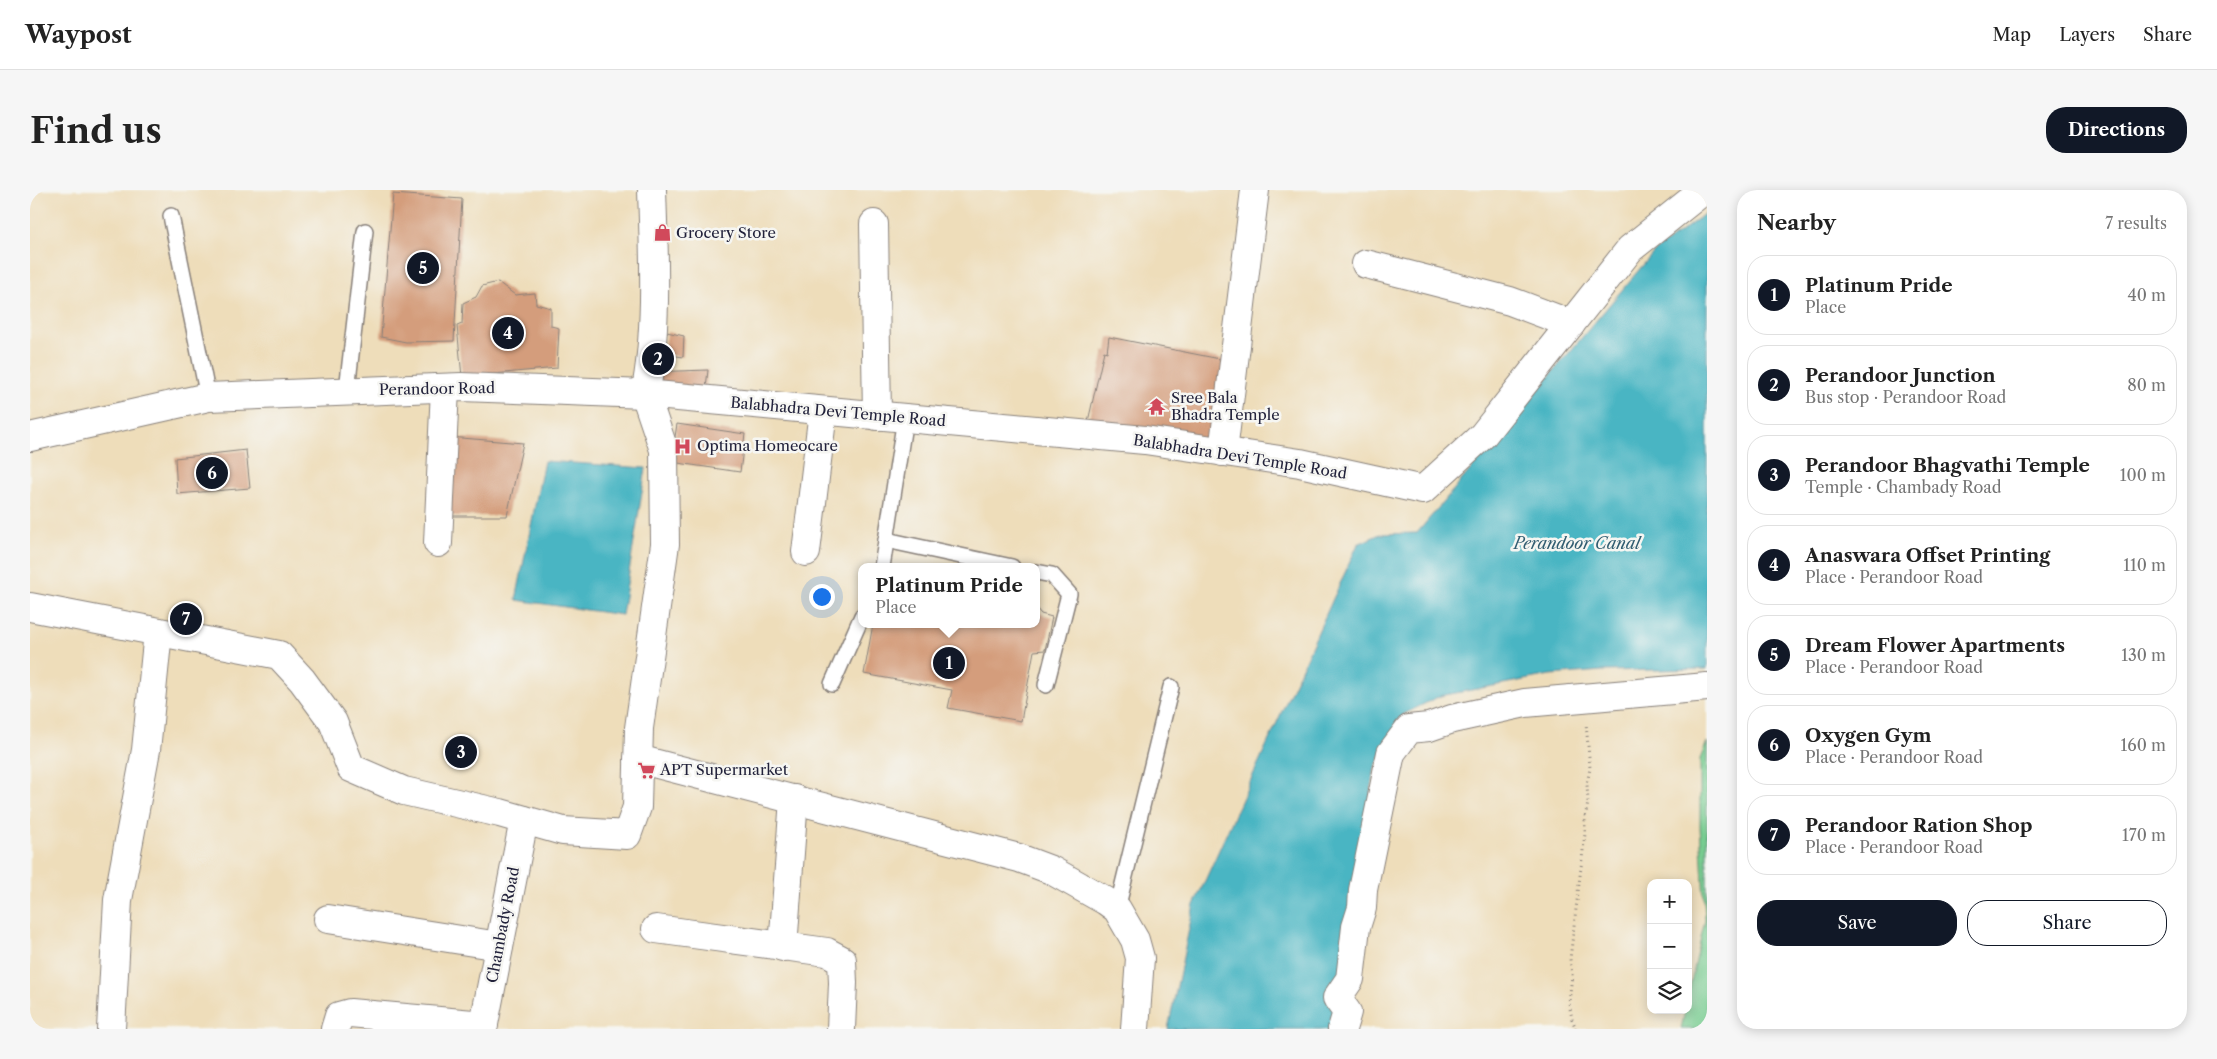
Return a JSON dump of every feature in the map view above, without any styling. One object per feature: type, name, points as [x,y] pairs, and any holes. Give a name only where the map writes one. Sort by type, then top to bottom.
[{"type":"street","points":[[30,608],[279,655],[302,680],[333,722],[351,768],[404,792],[563,831],[627,835],[637,807],[639,728],[665,544],[664,450],[645,394],[648,380],[652,318],[654,254],[652,190]]},
{"type":"street","points":[[1222,452],[1255,190]]},
{"type":"street","name":"Balabhadra Devi Temple Road","points":[[645,394],[1145,440],[1300,463],[1423,490],[1483,435],[1630,249],[1704,190]]},
{"type":"street","points":[[874,224],[877,416]]},
{"type":"street","points":[[1366,264],[1510,301],[1571,324]]},
{"type":"street","points":[[438,543],[445,388]]},
{"type":"street","name":"Perandoor Road","points":[[30,437],[208,397],[348,390],[445,388],[645,394]]},
{"type":"street","points":[[806,552],[822,411]]},
{"type":"street","points":[[111,1029],[118,900],[146,750],[158,632]]},
{"type":"street","points":[[1342,1029],[1347,1012],[1337,998],[1350,979],[1356,927],[1362,908],[1362,890],[1391,753],[1409,729],[1429,727],[1452,719],[1525,703],[1707,686]]},
{"type":"street","points":[[638,759],[1019,858],[1051,870],[1117,909],[1135,940],[1140,958],[1135,1029]]},
{"type":"street","points":[[783,947],[794,798]]},
{"type":"street","name":"Chambady Road","points":[[484,1027],[524,820]]},
{"type":"street","points":[[328,918],[499,946]]},
{"type":"street","points":[[656,930],[827,952],[842,960],[843,983],[840,1029]]},
{"type":"street","points":[[335,1029],[339,1016],[350,1013],[484,1027]]},
{"type":"lane","points":[[171,216],[208,397]]},
{"type":"lane","points":[[348,390],[365,231]]},
{"type":"lane","points":[[883,563],[905,418]]},
{"type":"lane","points":[[886,540],[993,563]]},
{"type":"lane","points":[[1040,573],[1052,575],[1069,594],[1046,685]]},
{"type":"lane","points":[[832,684],[858,625]]},
{"type":"lane","points":[[1117,909],[1171,687]]},
{"type":"path","points":[[1576,1029],[1569,1002],[1572,974],[1571,940],[1585,834],[1585,817],[1588,803],[1587,784],[1590,768],[1583,697]]},
{"type":"green space","points":[[1707,742],[1707,1029],[1681,1029],[1684,1014],[1692,1014],[1692,978],[1705,920],[1700,827],[1700,759]]},
{"type":"water","name":"Perandoor Canal","points":[[1707,212],[1707,669],[1602,671],[1550,675],[1440,696],[1404,714],[1375,767],[1332,1029],[1168,1029],[1194,905],[1358,544],[1380,534],[1417,533],[1654,252]]},
{"type":"water","points":[[544,461],[646,468],[622,615],[516,600]]},
{"type":"building","points":[[393,194],[462,199],[454,341],[406,342],[381,337]]},
{"type":"building","points":[[498,282],[515,295],[535,293],[536,304],[551,308],[551,326],[559,328],[557,368],[462,377],[457,326],[462,324],[463,303],[476,297],[482,286]]},
{"type":"building","points":[[667,332],[684,336],[683,357],[664,354]]},
{"type":"building","name":"Sree Bala Bhadra Temple","points":[[1109,337],[1230,361],[1216,441],[1087,426],[1104,351],[1107,352]]},
{"type":"building","points":[[708,370],[705,396],[646,391],[650,372]]},
{"type":"building","points":[[677,424],[745,434],[740,472],[671,462]]},
{"type":"building","points":[[449,437],[523,443],[507,516],[446,516]]},
{"type":"building","points":[[246,450],[250,488],[177,494],[175,458]]},
{"type":"building","points":[[183,610],[195,614],[191,625],[178,624]]},
{"type":"building","points":[[1040,613],[1052,617],[1045,650],[1034,651],[1021,721],[948,708],[952,690],[864,674],[872,628],[1040,628]]},
{"type":"place","name":"Grocery Store","points":[[662,233]]},
{"type":"place","name":"Dream Flower Apartments","points":[[423,268]]},
{"type":"place","name":"Anaswara Offset Printing","points":[[508,333]]},
{"type":"place","name":"Perandoor Junction","points":[[658,359]]},
{"type":"place","name":"Sree Bala Bhadra Temple","points":[[1157,407]]},
{"type":"place","name":"Optima Homeocare","points":[[683,446]]},
{"type":"place","name":"Oxygen Gym","points":[[212,473]]},
{"type":"place","name":"Perandoor Ration Shop","points":[[186,619]]},
{"type":"place","name":"Platinum Pride","points":[[949,663]]},
{"type":"place","name":"Perandoor Bhagvathi Temple","points":[[461,752]]},
{"type":"place","name":"APT Supermarket","points":[[646,770]]}]
